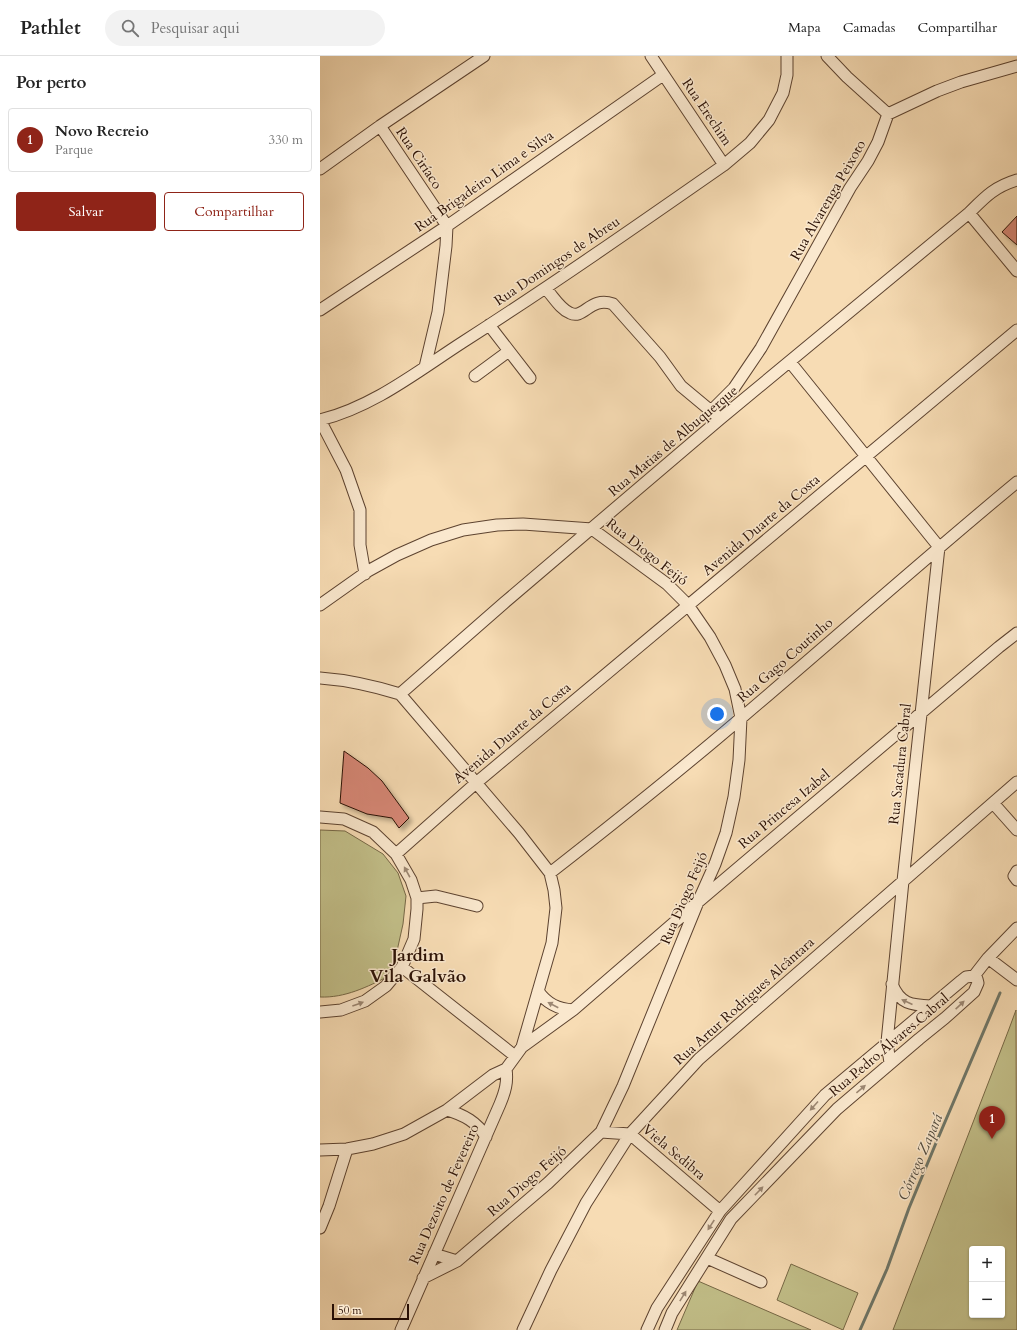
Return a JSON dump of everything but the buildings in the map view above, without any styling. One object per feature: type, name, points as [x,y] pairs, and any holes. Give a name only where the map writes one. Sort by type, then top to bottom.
[{"type":"street","points":[[320,169],[380,126],[484,56]]},
{"type":"street","name":"Rua Erechim","points":[[651,56],[724,165]]},
{"type":"street","name":"Rua Domingos de Abreu","points":[[320,420],[336,416],[381,395],[546,289],[724,165],[750,143],[769,120],[783,93],[787,75],[787,56]]},
{"type":"street","points":[[827,56],[847,77],[888,114],[937,91],[961,82],[1017,66]]},
{"type":"street","name":"Rua Brigadeiro Lima e Silva","points":[[320,310],[447,226],[663,75]]},
{"type":"street","name":"Rua Alvarenga Peixoto","points":[[712,411],[734,388],[761,348],[850,188],[868,161],[878,142],[888,114]]},
{"type":"street","name":"Rua Ciríaco","points":[[380,126],[447,226]]},
{"type":"street","name":"Rua Matias de Albuquerque","points":[[400,694],[504,603],[720,419],[969,214],[992,191],[1017,180]]},
{"type":"street","points":[[969,214],[1017,271]]},
{"type":"street","points":[[425,367],[438,312],[447,226]]},
{"type":"street","points":[[546,289],[566,311],[571,314],[579,314],[596,303],[602,302],[612,304],[660,357],[681,386],[720,419]]},
{"type":"street","points":[[489,326],[530,378]]},
{"type":"street","name":"Avenida Duarte da Costa","points":[[396,854],[476,783],[1017,330]]},
{"type":"street","points":[[475,376],[509,351]]},
{"type":"street","points":[[790,362],[939,547]]},
{"type":"street","points":[[320,420],[346,470],[360,510],[360,545],[365,574]]},
{"type":"street","name":"Rua Gago Coutinho","points":[[550,873],[646,797],[741,718],[939,547],[1017,482]]},
{"type":"street","points":[[320,605],[365,574],[397,555],[431,540],[463,530],[497,525],[524,524],[592,529]]},
{"type":"street","name":"Rua Diogo Feijó","points":[[423,1278],[457,1261],[553,1178],[602,1132],[715,864],[726,833],[734,796],[739,760],[741,718],[735,689],[725,665],[710,637],[688,605],[667,584],[592,529]]},
{"type":"street","name":"Rua Sacadura Cabral","points":[[890,1063],[887,1042],[892,984],[939,547]]},
{"type":"street","name":"Rua Princesa Izabel","points":[[506,1069],[522,1047],[573,1010],[698,902],[1017,633]]},
{"type":"street","points":[[320,678],[355,682],[400,694],[523,838],[550,873],[556,908],[552,943],[522,1047]]},
{"type":"street","name":"Rua Artur Rodrigues Alcântara","points":[[523,1330],[551,1270],[586,1203],[630,1134],[699,1059],[1017,782]]},
{"type":"street","points":[[993,803],[1017,830]]},
{"type":"street","points":[[320,816],[344,819],[373,832],[396,854],[411,880],[417,898],[414,940],[402,967],[386,986],[365,1001],[341,1010],[320,1012]]},
{"type":"street","points":[[1017,871],[1014,876],[1017,880]]},
{"type":"street","points":[[417,898],[436,896],[477,906]]},
{"type":"street","name":"Rua Pedro Álvares Cabral","points":[[647,1330],[657,1308],[720,1211],[825,1095],[966,977],[974,976],[988,958],[1017,928]]},
{"type":"street","points":[[988,958],[1017,980]]},
{"type":"street","points":[[402,967],[514,1056]]},
{"type":"street","name":"Rua Pedro Álvares Cabral","points":[[665,1330],[672,1313],[731,1219],[837,1109],[890,1063],[946,1018],[974,992],[978,983],[974,976]]},
{"type":"street","points":[[892,984],[895,992],[901,999],[910,1004],[930,1006]]},
{"type":"street","points":[[538,991],[547,1002],[552,1005],[559,1008],[573,1010]]},
{"type":"street","points":[[320,1150],[347,1149],[373,1144],[404,1134],[447,1110],[493,1075],[506,1069]]},
{"type":"street","name":"Rua Dezoito de Fevereiro","points":[[400,1330],[506,1090],[508,1079],[506,1069]]},
{"type":"street","points":[[447,1110],[459,1113],[470,1119],[486,1138]]},
{"type":"street","points":[[799,1124],[812,1135]]},
{"type":"street","name":"Viela Sedibra","points":[[602,1132],[630,1134],[720,1211]]},
{"type":"street","points":[[320,1228],[347,1149]]},
{"type":"street","points":[[434,1254],[457,1261]]},
{"type":"street","points":[[707,1258],[761,1282]]},
{"type":"shaded area","points":[[320,830],[345,831],[383,854],[398,873],[406,896],[403,924],[397,951],[389,976],[356,991],[329,997],[320,997]]},
{"type":"shaded area","points":[[1016,1010],[1017,1330],[893,1330]]},
{"type":"shaded area","points":[[791,1264],[858,1293],[843,1330],[777,1300]]},
{"type":"shaded area","points":[[698,1281],[811,1330],[677,1330]]},
{"type":"waterway","name":"Córrego Zapará","points":[[860,1330],[887,1269],[909,1208],[936,1143],[1000,993]]},
{"type":"place","name":"Novo Recreio","points":[[992,1139]]},
{"type":"district","name":"Jardim Vila Galvão","points":[[418,965]]}]
